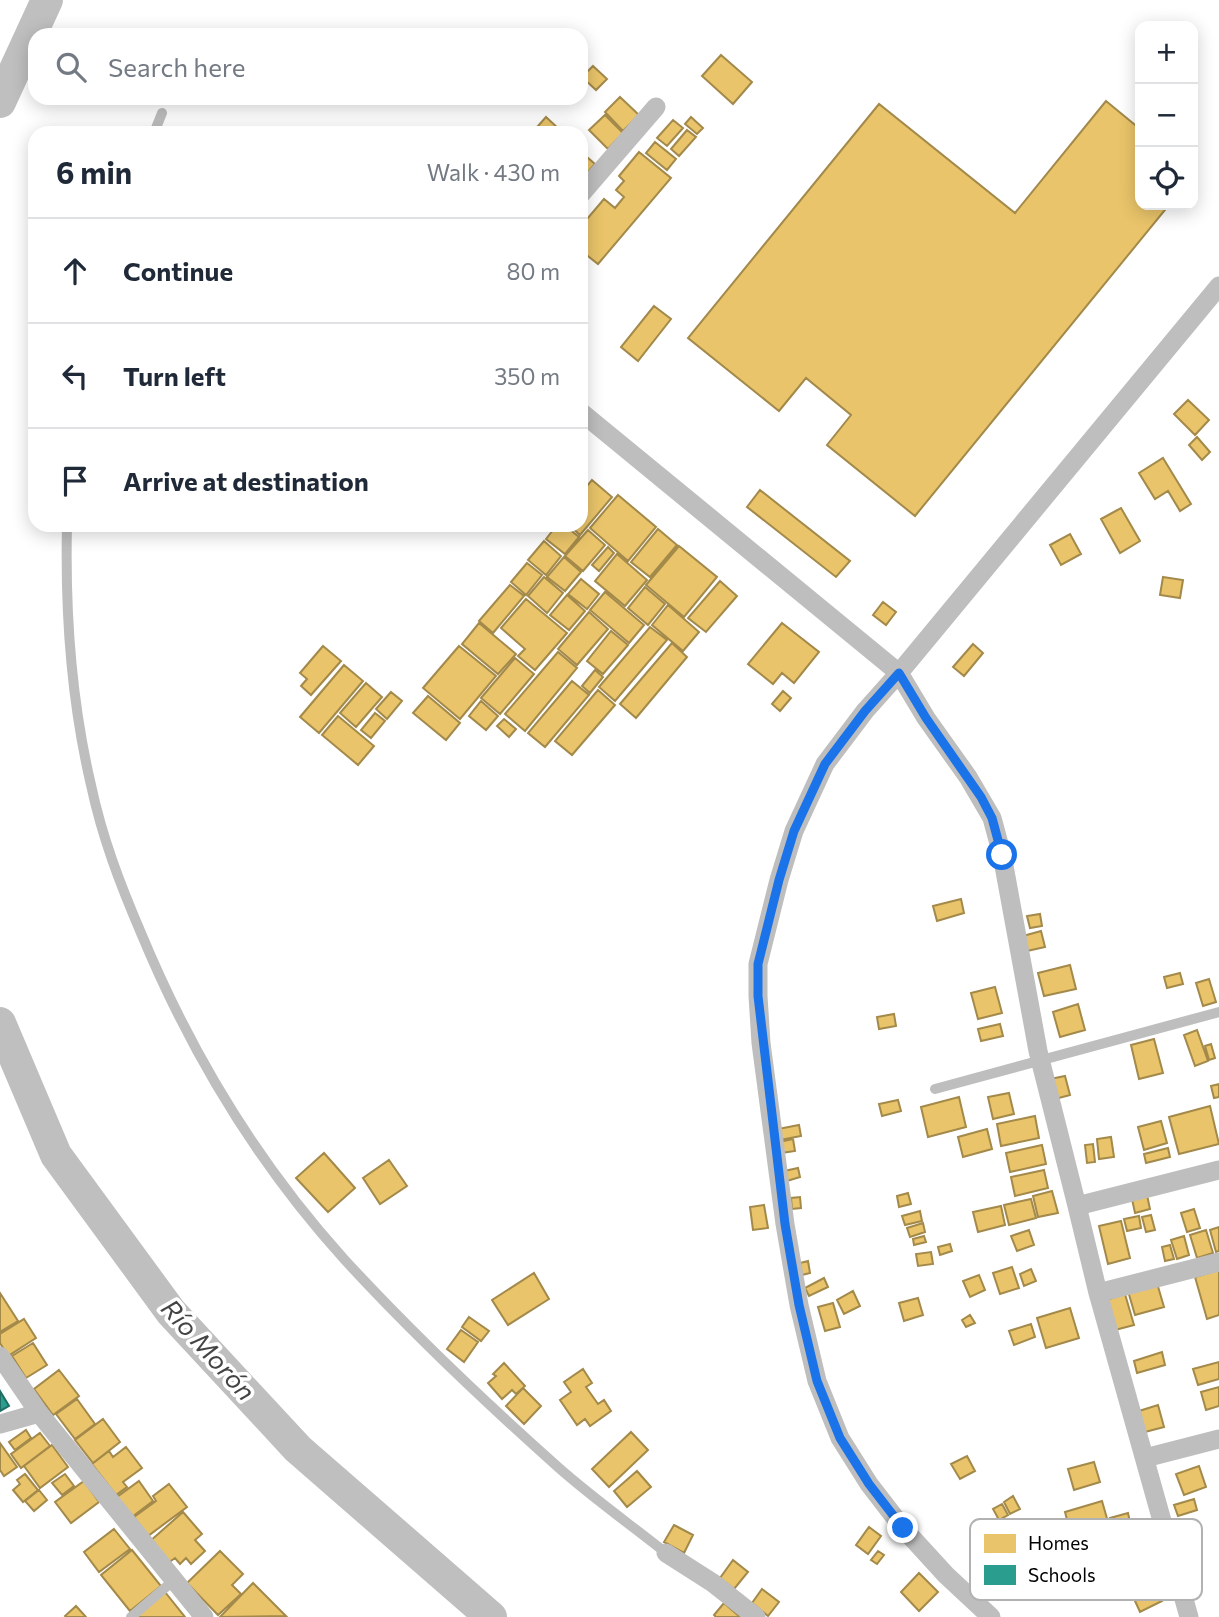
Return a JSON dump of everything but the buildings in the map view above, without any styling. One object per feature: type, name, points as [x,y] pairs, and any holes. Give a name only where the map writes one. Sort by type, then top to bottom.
[{"type":"street","points":[[588,186],[656,107]]},
{"type":"street","points":[[970,1597],[903,1528],[869,1484],[840,1438],[817,1381],[799,1305],[785,1224],[761,1043],[758,964],[794,831],[825,764],[865,711],[1219,286]]},
{"type":"street","points":[[588,418],[899,673],[992,818],[1002,855],[1041,1062],[1098,1293],[1162,1519]]},
{"type":"street","points":[[1077,1206],[1219,1170]]},
{"type":"street","points":[[1098,1293],[1219,1262]]},
{"type":"street","points":[[0,1356],[38,1413],[204,1617]]},
{"type":"street","points":[[0,1424],[38,1413]]},
{"type":"street","points":[[1145,1458],[1219,1439]]},
{"type":"street","points":[[666,1553],[713,1583],[756,1617]]},
{"type":"street","points":[[973,1600],[991,1617]]},
{"type":"street","points":[[1184,1600],[1189,1617]]},
{"type":"lane","points":[[157,126],[162,113]]},
{"type":"lane","points":[[67,532],[67,607],[75,701],[90,785],[101,826],[113,867],[164,990],[216,1083],[283,1183],[345,1259],[435,1350],[561,1469],[666,1553]]},
{"type":"lane","points":[[935,1089],[1219,1012]]},
{"type":"lane","points":[[131,1617],[173,1581]]},
{"type":"waterway","name":"Río Morón","points":[[34,28],[47,0]]},
{"type":"waterway","name":"Río Morón","points":[[0,102],[28,41]]},
{"type":"waterway","name":"Río Morón","points":[[0,1023],[56,1155],[171,1312],[298,1449],[491,1617]]},
{"type":"route","points":[[903,1528],[869,1484],[840,1438],[817,1381],[799,1305],[785,1224],[761,1043],[758,964],[794,831],[825,764],[865,711],[899,673],[926,718],[981,797],[992,818],[1002,855]]}]
